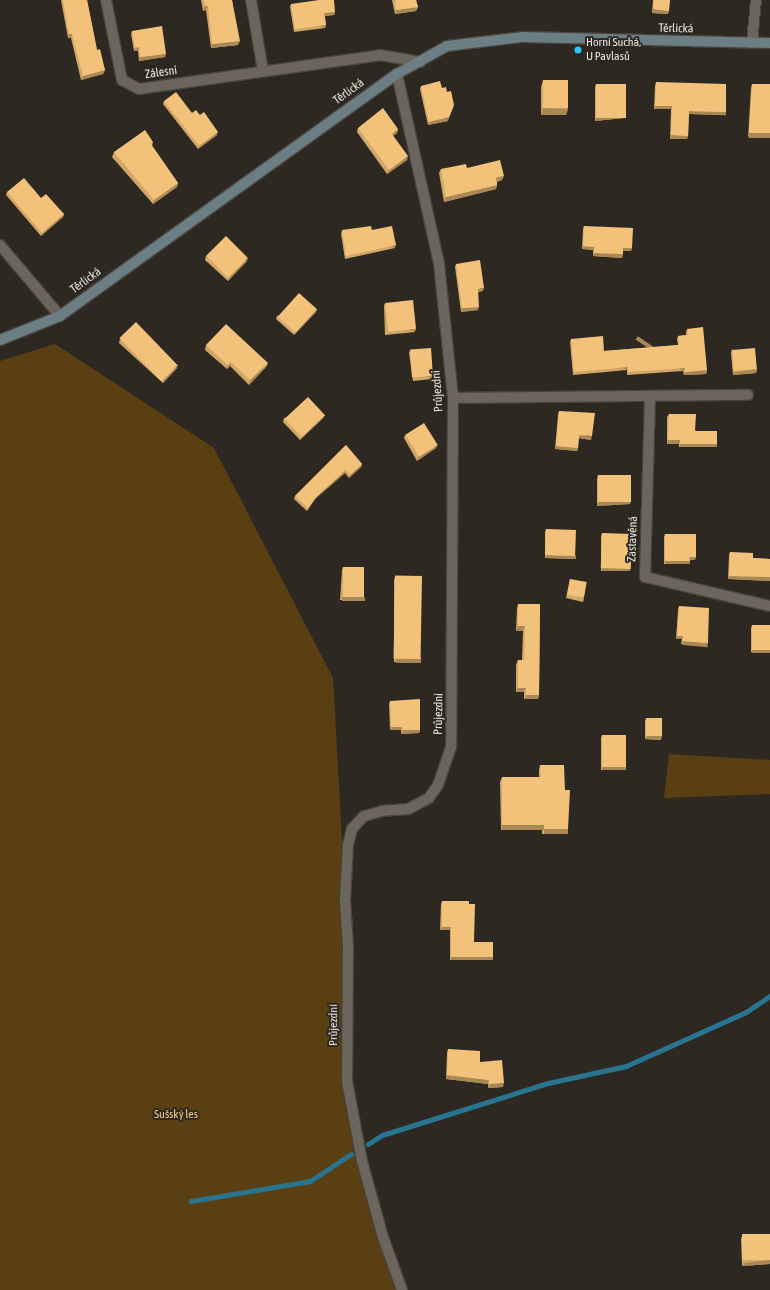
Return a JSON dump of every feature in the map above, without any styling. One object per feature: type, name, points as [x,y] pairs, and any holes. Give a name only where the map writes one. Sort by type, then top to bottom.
[{"type":"main road","name":"Těrlická","points":[[0,340],[60,316],[397,74],[447,46],[523,37],[770,43]]},
{"type":"street","name":"Zálesní","points":[[106,0],[122,80],[139,89],[380,55],[420,62]]},
{"type":"street","points":[[251,0],[263,71]]},
{"type":"street","points":[[752,43],[756,0]]},
{"type":"street","name":"Průjezdní","points":[[397,74],[438,264],[453,398],[451,747],[438,785],[429,798],[408,809],[382,811],[364,816],[352,828],[348,845],[345,900],[348,946],[347,1081],[362,1161],[383,1237],[402,1290]]},
{"type":"street","points":[[0,245],[60,316]]},
{"type":"street","points":[[453,398],[748,395]]},
{"type":"street","name":"Zastavěná","points":[[650,397],[645,577],[770,606]]},
{"type":"green space","name":"Sušský les","points":[[55,344],[214,448],[333,678],[348,946],[347,1081],[362,1161],[402,1290],[0,1290],[0,361]]},
{"type":"green space","points":[[669,754],[770,760],[770,794],[664,798]]},
{"type":"building","points":[[63,0],[87,0],[97,50],[100,49],[105,70],[83,76],[72,34],[69,34]]},
{"type":"building","points":[[204,0],[232,0],[240,41],[212,44],[208,6],[205,6]]},
{"type":"building","points":[[319,0],[334,0],[335,12],[324,13],[326,25],[295,29],[291,4]]},
{"type":"building","points":[[395,0],[416,0],[418,7],[396,10]]},
{"type":"building","points":[[654,0],[670,0],[669,11],[653,9]]},
{"type":"building","points":[[162,26],[166,54],[140,57],[139,47],[135,48],[132,31]]},
{"type":"building","points":[[543,80],[568,80],[568,108],[543,108]]},
{"type":"building","points":[[440,81],[442,88],[446,87],[447,92],[451,91],[454,105],[449,117],[429,122],[421,86]]},
{"type":"building","points":[[656,82],[726,84],[726,112],[689,111],[688,136],[671,135],[672,106],[655,106]]},
{"type":"building","points":[[596,84],[626,84],[626,118],[596,118]]},
{"type":"building","points":[[752,84],[770,84],[770,133],[749,133]]},
{"type":"building","points":[[176,92],[192,113],[196,110],[200,115],[204,112],[218,132],[199,146],[164,101]]},
{"type":"building","points":[[383,108],[398,129],[392,134],[408,156],[389,170],[358,128]]},
{"type":"building","points":[[145,130],[153,142],[151,144],[178,183],[154,200],[114,152]]},
{"type":"building","points":[[500,160],[504,176],[496,178],[497,185],[446,197],[441,169],[466,164],[467,168]]},
{"type":"building","points":[[24,178],[41,198],[46,194],[64,214],[42,233],[7,192]]},
{"type":"building","points":[[371,226],[372,230],[392,226],[396,245],[346,256],[342,230]]},
{"type":"building","points":[[584,226],[633,228],[632,248],[623,248],[623,254],[594,253],[594,247],[583,246]]},
{"type":"building","points":[[226,236],[248,258],[228,278],[206,256]]},
{"type":"building","points":[[480,260],[484,288],[478,289],[479,307],[462,308],[456,264]]},
{"type":"building","points":[[299,293],[317,309],[295,333],[278,317]]},
{"type":"building","points":[[413,300],[416,329],[388,332],[385,303]]},
{"type":"building","points":[[136,322],[178,365],[161,381],[119,338]]},
{"type":"building","points":[[226,324],[268,363],[250,380],[231,362],[228,365],[206,345]]},
{"type":"building","points":[[703,327],[707,370],[685,372],[685,368],[628,372],[628,367],[574,372],[571,339],[603,336],[604,351],[679,345],[678,336],[688,335],[687,329]]},
{"type":"building","points":[[431,348],[433,376],[412,377],[410,349]]},
{"type":"building","points":[[755,348],[757,369],[734,371],[732,350]]},
{"type":"building","points":[[308,397],[325,415],[302,437],[285,419]]},
{"type":"building","points":[[559,411],[595,413],[592,436],[579,435],[578,448],[556,446]]},
{"type":"building","points":[[669,414],[696,414],[695,431],[717,431],[717,444],[680,444],[680,440],[668,440]]},
{"type":"building","points":[[424,423],[438,445],[419,457],[405,435]]},
{"type":"building","points":[[346,445],[362,464],[350,475],[346,470],[317,496],[308,508],[295,496]]},
{"type":"building","points":[[598,475],[631,475],[631,502],[598,502]]},
{"type":"building","points":[[546,529],[576,530],[575,556],[545,555]]},
{"type":"building","points":[[602,533],[632,534],[631,569],[601,568]]},
{"type":"building","points":[[665,534],[696,534],[696,557],[689,557],[690,561],[665,561]]},
{"type":"building","points":[[730,552],[753,553],[753,558],[770,559],[770,577],[729,576]]},
{"type":"building","points":[[343,567],[364,567],[364,597],[343,597]]},
{"type":"building","points":[[395,576],[422,576],[421,659],[394,659]]},
{"type":"building","points":[[570,579],[587,582],[584,598],[567,595]]},
{"type":"building","points":[[518,604],[540,604],[539,695],[526,695],[526,688],[518,688],[518,660],[524,660],[525,626],[518,626]]},
{"type":"building","points":[[679,606],[709,608],[708,643],[683,641],[683,636],[677,636]]},
{"type":"building","points":[[752,625],[770,625],[770,650],[752,650]]},
{"type":"building","points":[[420,699],[420,730],[403,730],[402,727],[391,727],[390,701]]},
{"type":"building","points":[[646,718],[662,718],[662,736],[646,736]]},
{"type":"building","points":[[602,735],[626,735],[626,767],[602,767]]},
{"type":"building","points":[[540,765],[564,765],[565,790],[570,790],[568,829],[544,829],[544,825],[502,825],[502,777],[541,777]]},
{"type":"building","points":[[442,901],[469,901],[469,904],[475,904],[474,942],[493,942],[493,957],[451,957],[451,927],[442,927]]},
{"type":"building","points":[[448,1049],[480,1051],[480,1062],[502,1060],[504,1083],[489,1084],[489,1080],[447,1075]]},
{"type":"building","points":[[742,1234],[770,1234],[770,1260],[742,1260]]},
{"type":"waterway","points":[[368,1144],[382,1135],[548,1083],[626,1066],[746,1012],[770,996]]},
{"type":"waterway","points":[[191,1201],[310,1181],[351,1154]]},
{"type":"place","name":"Horní Suchá, U Pavlasů","points":[[578,50]]}]
